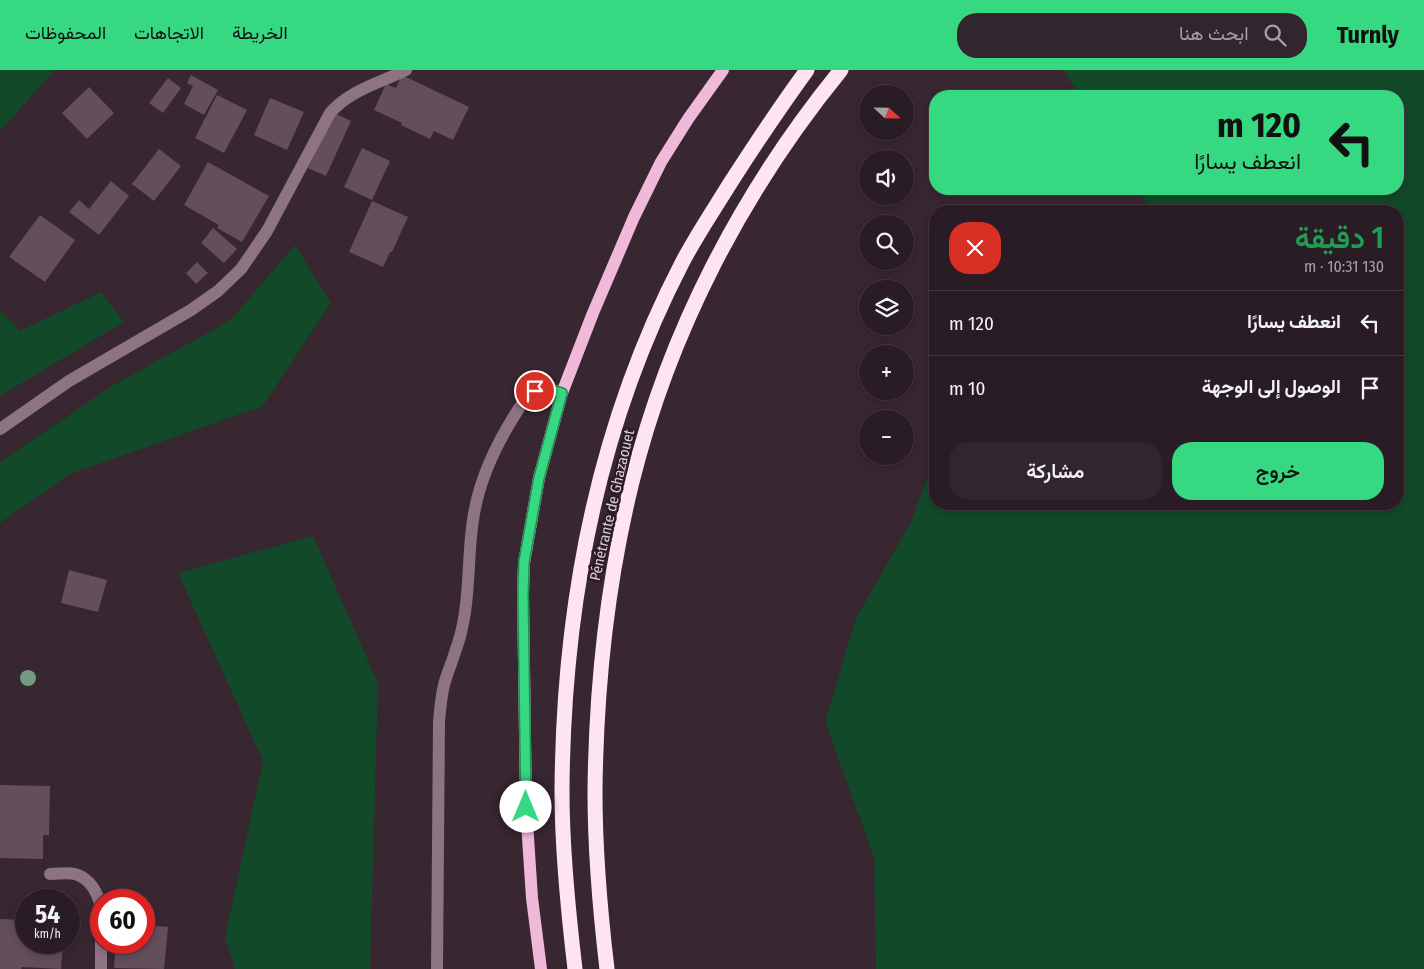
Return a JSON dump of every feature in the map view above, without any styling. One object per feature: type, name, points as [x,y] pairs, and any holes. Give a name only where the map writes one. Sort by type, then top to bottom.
[{"type":"highway","name":"Pénétrante de Ghazaouet","points":[[576,969],[569,919],[564,856],[562,794],[564,730],[568,660],[580,571],[603,467],[638,363],[659,312],[683,262],[752,148],[807,70]]},
{"type":"highway","name":"Pénétrante de Ghazaouet","points":[[607,969],[597,860],[596,728],[609,598],[620,533],[632,481],[646,430],[663,380],[683,331],[732,230],[792,134],[841,70]]},
{"type":"main road","points":[[541,969],[532,898],[526,807],[523,594],[524,562],[539,478],[562,393],[593,313],[634,217],[661,162],[688,119],[723,70]]},
{"type":"street","points":[[0,429],[69,381],[191,310],[218,291],[240,269],[267,231],[330,113],[339,102],[362,89],[406,70]]},
{"type":"street","points":[[438,969],[439,732],[441,704],[444,686],[457,647],[465,612],[474,512],[492,457],[524,400],[541,389],[562,393]]},
{"type":"street","points":[[50,874],[74,874],[91,883],[94,889]]},
{"type":"street","points":[[101,969],[102,954]]},
{"type":"green space","points":[[0,70],[55,70],[0,131]]},
{"type":"green space","points":[[1063,70],[1424,70],[1424,969],[876,969],[874,857],[825,722],[856,618],[911,522],[929,473],[929,510],[1404,510],[1404,205],[1147,205],[1141,195],[1404,195],[1404,90],[1076,90]]},
{"type":"green space","points":[[295,245],[331,303],[263,406],[70,474],[0,523],[0,462],[112,386],[231,320]]},
{"type":"green space","points":[[101,292],[124,322],[0,396],[0,311],[20,331]]},
{"type":"green space","points":[[313,536],[378,683],[370,969],[235,969],[225,938],[263,761],[178,573]]},
{"type":"building","points":[[191,75],[218,90],[204,115],[184,104],[193,86],[187,83]]},
{"type":"building","points":[[402,75],[469,107],[453,140],[434,131],[430,139],[374,110],[386,84],[396,88]]},
{"type":"building","points":[[168,78],[181,88],[163,113],[149,103]]},
{"type":"building","points":[[89,87],[114,113],[87,139],[62,113]]},
{"type":"building","points":[[217,95],[247,110],[224,153],[195,138]]},
{"type":"building","points":[[270,98],[304,112],[287,150],[254,135]]},
{"type":"building","points":[[334,113],[351,121],[326,176],[308,168]]},
{"type":"building","points":[[362,148],[390,161],[372,200],[344,187]]},
{"type":"building","points":[[159,149],[181,166],[154,201],[132,184]]},
{"type":"building","points":[[208,162],[269,196],[242,242],[217,228],[219,225],[184,205]]},
{"type":"building","points":[[111,181],[129,196],[99,235],[69,212],[79,200],[89,209]]},
{"type":"building","points":[[372,201],[408,217],[383,267],[349,252]]},
{"type":"building","points":[[40,215],[75,240],[45,282],[9,257]]},
{"type":"building","points":[[213,228],[237,249],[224,263],[201,243]]},
{"type":"building","points":[[197,262],[208,273],[196,284],[186,273]]},
{"type":"building","points":[[69,570],[107,580],[98,612],[61,603]]},
{"type":"building","points":[[0,785],[50,786],[49,835],[43,835],[43,859],[0,858]]},
{"type":"building","points":[[0,919],[15,920],[15,954],[62,954],[61,969],[22,967],[21,969],[0,969]]},
{"type":"building","points":[[155,926],[168,927],[164,969],[114,968],[115,954],[155,954]]},
{"type":"route","points":[[526,807],[524,562],[539,478],[562,393],[548,389],[535,391]]}]
